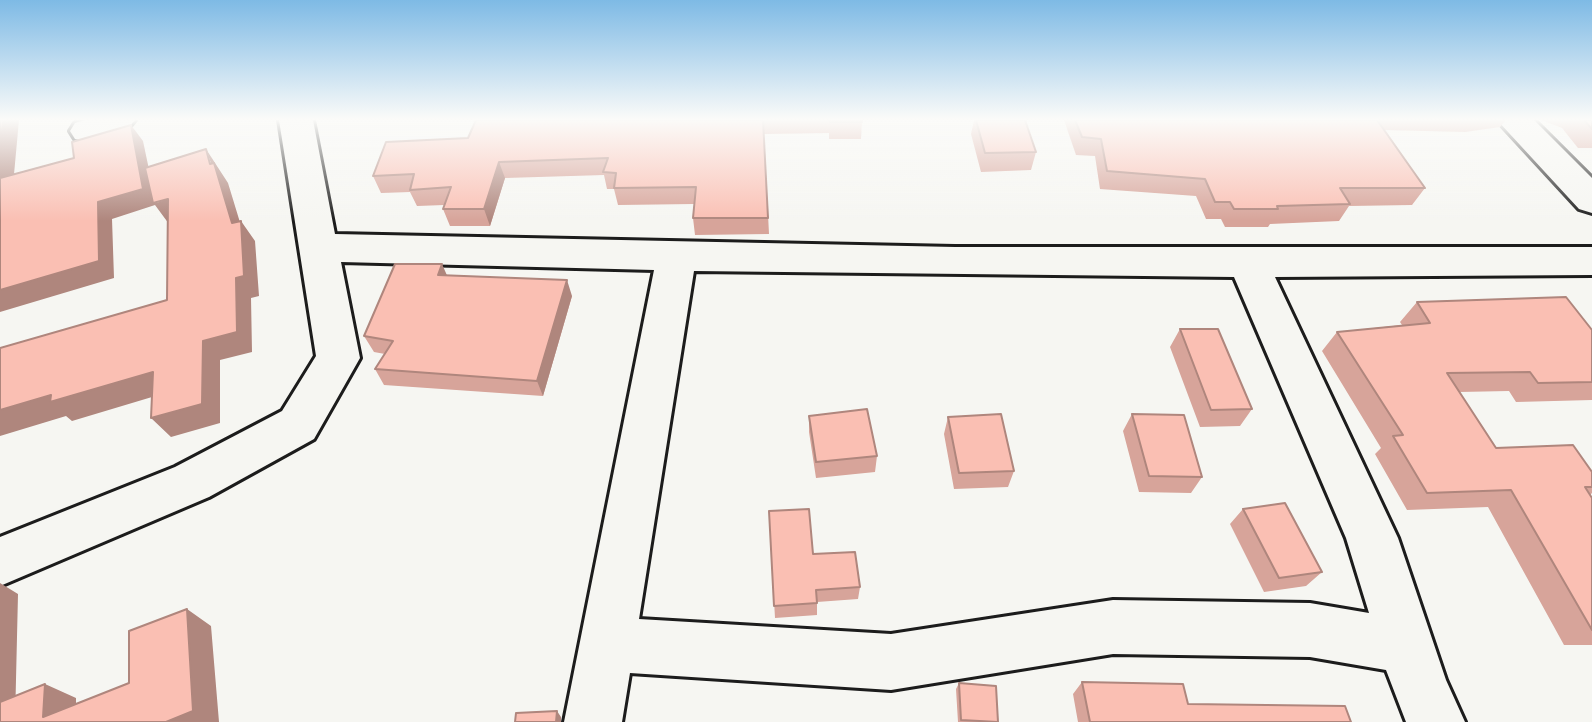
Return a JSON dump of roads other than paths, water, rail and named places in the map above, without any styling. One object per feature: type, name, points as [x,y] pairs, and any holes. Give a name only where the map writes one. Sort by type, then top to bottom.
[{"type":"street","points":[[0,562],[192,482],[298,425],[338,358],[302,154]]},
{"type":"street","points":[[1547,154],[1592,200]]},
{"type":"street","points":[[319,247],[676,259],[1249,265],[1592,261]]},
{"type":"street","points":[[593,722],[676,259]]},
{"type":"street","points":[[1249,265],[1372,538],[1406,646],[1436,722]]},
{"type":"street","points":[[607,644],[891,662],[1113,627],[1310,630],[1406,646]]}]
